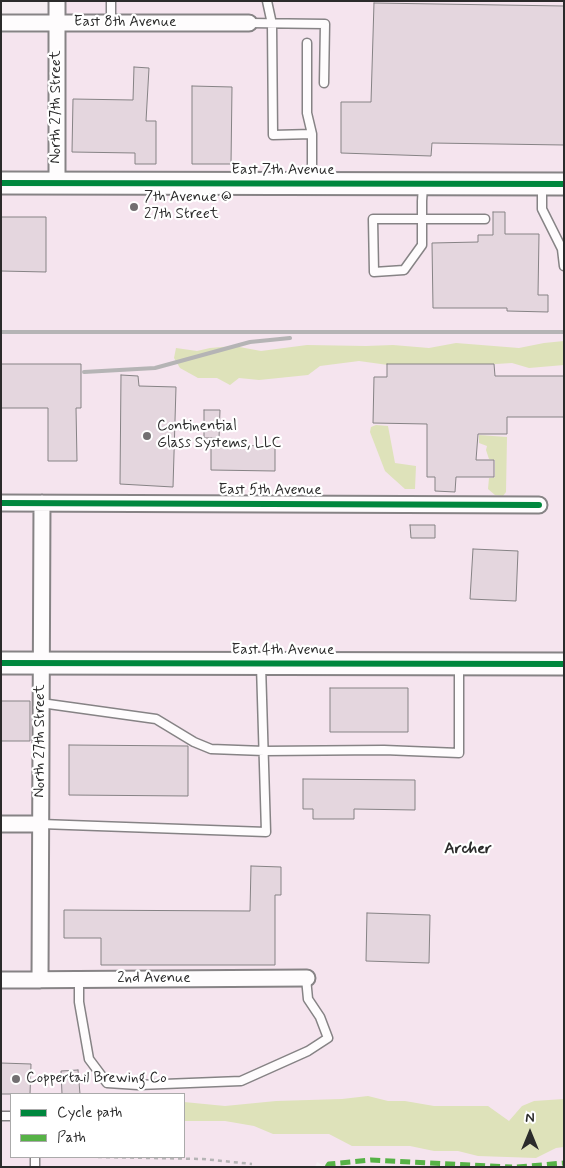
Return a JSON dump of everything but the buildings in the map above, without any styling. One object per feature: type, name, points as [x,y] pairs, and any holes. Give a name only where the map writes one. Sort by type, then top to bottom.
[{"type":"street","name":"North 27th Street","points":[[57,1],[57,183]]},
{"type":"street","name":"East 8th Avenue","points":[[1,23],[249,24]]},
{"type":"street","name":"East 7th Avenue","points":[[1,183],[564,184]]},
{"type":"street","name":"East 5th Avenue","points":[[1,503],[539,505]]},
{"type":"street","name":"North 27th Street","points":[[40,980],[42,503]]},
{"type":"street","name":"East 4th Avenue","points":[[1,663],[564,664]]},
{"type":"street","points":[[1,824],[41,824]]},
{"type":"street","name":"2nd Avenue","points":[[1,980],[307,978]]},
{"type":"lane","points":[[111,1],[111,23]]},
{"type":"lane","points":[[268,2],[272,24],[273,135],[312,134]]},
{"type":"lane","points":[[249,24],[325,24],[324,83]]},
{"type":"lane","points":[[307,43],[307,113],[312,134],[312,184]]},
{"type":"lane","points":[[423,184],[422,218],[422,245],[404,270],[374,272],[373,219],[422,218],[485,218]]},
{"type":"lane","points":[[542,184],[542,209],[562,248],[564,266]]},
{"type":"lane","points":[[41,824],[266,832],[261,663]]},
{"type":"lane","points":[[41,703],[156,719],[194,742],[211,749],[264,751],[384,750],[459,753],[459,664]]},
{"type":"lane","points":[[79,979],[78,1002],[89,1059],[107,1083],[138,1085],[241,1081],[308,1051],[328,1038],[320,1018],[308,998],[307,978]]},
{"type":"path","points":[[150,1158],[203,1159],[252,1164]]},
{"type":"shaded area","points":[[63,1],[564,1],[564,1167],[326,1167],[317,1162],[315,1167],[1,1167],[1,33],[63,33]]},
{"type":"green space","points":[[564,341],[564,365],[529,368],[512,363],[388,365],[359,361],[320,366],[308,375],[259,380],[239,378],[230,385],[217,378],[198,378],[180,368],[174,358],[176,348],[197,351],[234,346],[261,351],[307,345],[393,345],[429,348],[456,343],[519,348]]},
{"type":"green space","points":[[376,425],[388,426],[395,463],[416,466],[415,489],[405,489],[385,471],[370,432],[371,427]]},
{"type":"green space","points":[[479,435],[507,437],[506,492],[503,496],[495,495],[488,489],[489,478],[495,477],[495,460],[489,459],[486,450],[487,446],[479,443]]},
{"type":"green space","points":[[368,1096],[388,1101],[405,1101],[434,1106],[488,1106],[509,1121],[522,1106],[534,1101],[564,1099],[564,1147],[556,1148],[536,1158],[478,1156],[458,1151],[434,1151],[410,1146],[352,1146],[329,1134],[273,1134],[254,1126],[225,1121],[185,1121],[185,1102],[225,1106],[276,1101],[342,1099]]},
{"type":"railway","points":[[1,332],[564,332]]},
{"type":"railway","points":[[84,372],[155,368],[250,342],[290,338]]},
{"type":"marked path","points":[[327,1167],[329,1164],[371,1160],[512,1167]]},
{"type":"marked path","points":[[517,1167],[564,1163]]},
{"type":"cycle path","points":[[1,183],[564,184]]},
{"type":"cycle path","points":[[1,503],[539,505]]},
{"type":"cycle path","points":[[1,663],[564,664]]},
{"type":"place","name":"7th Avenue @ 27th Street","points":[[134,207]]},
{"type":"place","name":"Continential Glass Systems, LLC","points":[[147,436]]},
{"type":"place","name":"Coppertail Brewing Co","points":[[16,1079]]},
{"type":"district","name":"Archer","points":[[468,850]]}]
